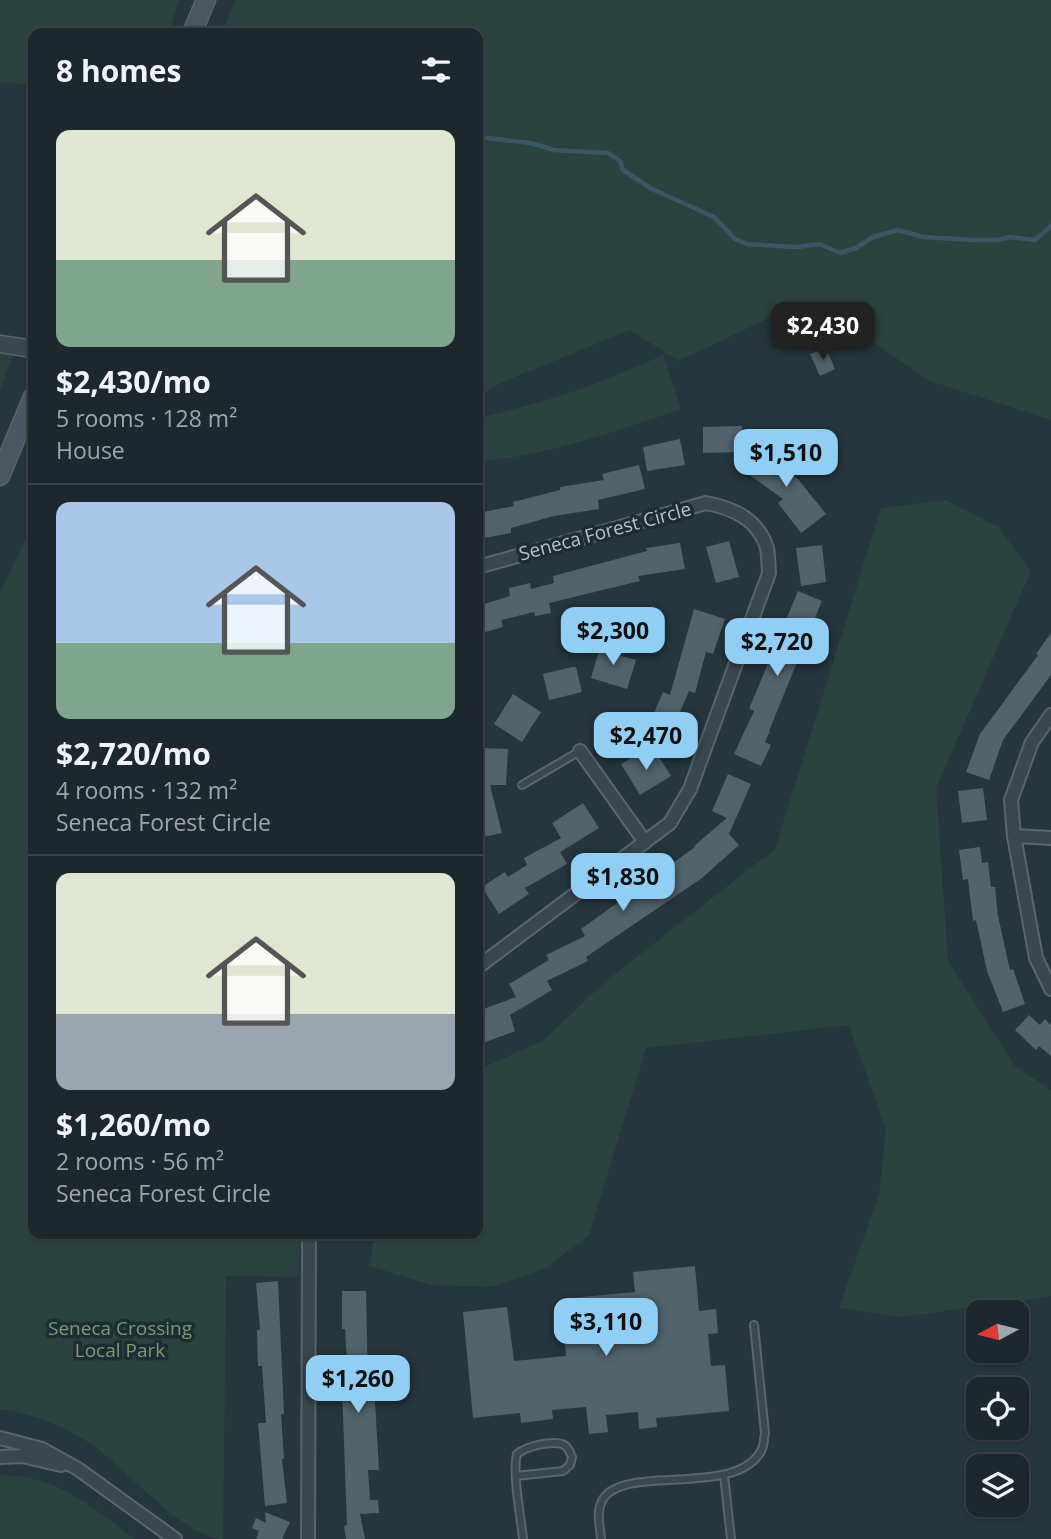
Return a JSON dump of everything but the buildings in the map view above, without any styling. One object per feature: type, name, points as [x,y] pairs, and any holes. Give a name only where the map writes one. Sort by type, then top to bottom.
[{"type":"main road","points":[[194,28],[206,0]]},
{"type":"main road","points":[[0,477],[28,409]]},
{"type":"street","points":[[0,344],[28,348]]},
{"type":"street","name":"Seneca Forest Circle","points":[[483,566],[706,503],[731,508],[753,523],[766,546],[769,573],[690,789],[670,823],[483,963]]},
{"type":"street","points":[[1051,715],[1032,742],[1011,800],[1014,836],[1036,958],[1051,989]]},
{"type":"street","points":[[580,751],[645,842]]},
{"type":"street","points":[[1014,836],[1051,838]]},
{"type":"street","points":[[308,1539],[309,1239]]},
{"type":"street","points":[[0,1438],[42,1449],[78,1469],[175,1539]]},
{"type":"street","points":[[0,1457],[22,1456],[78,1469]]},
{"type":"lane","points":[[522,785],[580,751]]},
{"type":"lane","points":[[601,1539],[598,1512],[609,1492],[633,1484],[724,1475],[754,1460],[762,1449],[765,1433],[754,1325]]},
{"type":"lane","points":[[516,1476],[563,1471],[570,1465],[572,1457],[569,1448],[561,1444],[532,1446],[517,1454],[515,1462],[516,1476],[523,1539]]},
{"type":"lane","points":[[724,1475],[730,1539]]},
{"type":"green space","points":[[0,0],[179,0],[171,28],[28,28],[28,85],[0,82]]},
{"type":"green space","points":[[235,0],[1051,0],[1051,420],[930,381],[852,328],[798,304],[679,361],[630,330],[500,383],[483,394],[483,28],[224,28]]},
{"type":"green space","points":[[0,344],[16,346],[0,390]]},
{"type":"green space","points":[[663,355],[681,409],[556,448],[483,461],[483,417],[572,392]]},
{"type":"green space","points":[[946,500],[997,526],[1031,571],[936,788],[948,961],[1015,1066],[1051,1090],[1051,1296],[1023,1300],[966,1300],[966,1308],[902,1317],[839,1308],[879,1194],[886,1130],[849,1025],[646,1048],[589,1235],[544,1269],[492,1287],[431,1285],[370,1266],[373,1239],[483,1239],[483,1068],[544,1040],[606,981],[775,849],[881,508]]},
{"type":"green space","name":"Seneca Crossing Local Park","points":[[28,534],[28,1239],[300,1239],[299,1277],[226,1276],[223,1539],[209,1536],[176,1517],[98,1449],[64,1428],[39,1418],[0,1409],[0,593]]},
{"type":"green space","points":[[0,1475],[21,1476],[57,1487],[88,1505],[135,1539],[0,1539]]},
{"type":"waterway","points":[[483,138],[531,143],[554,150],[608,153],[620,161],[623,170],[652,189],[714,217],[735,239],[747,244],[796,247],[820,244],[840,253],[856,248],[873,237],[898,230],[923,237],[974,240],[1010,237],[1035,240],[1051,226]]}]
